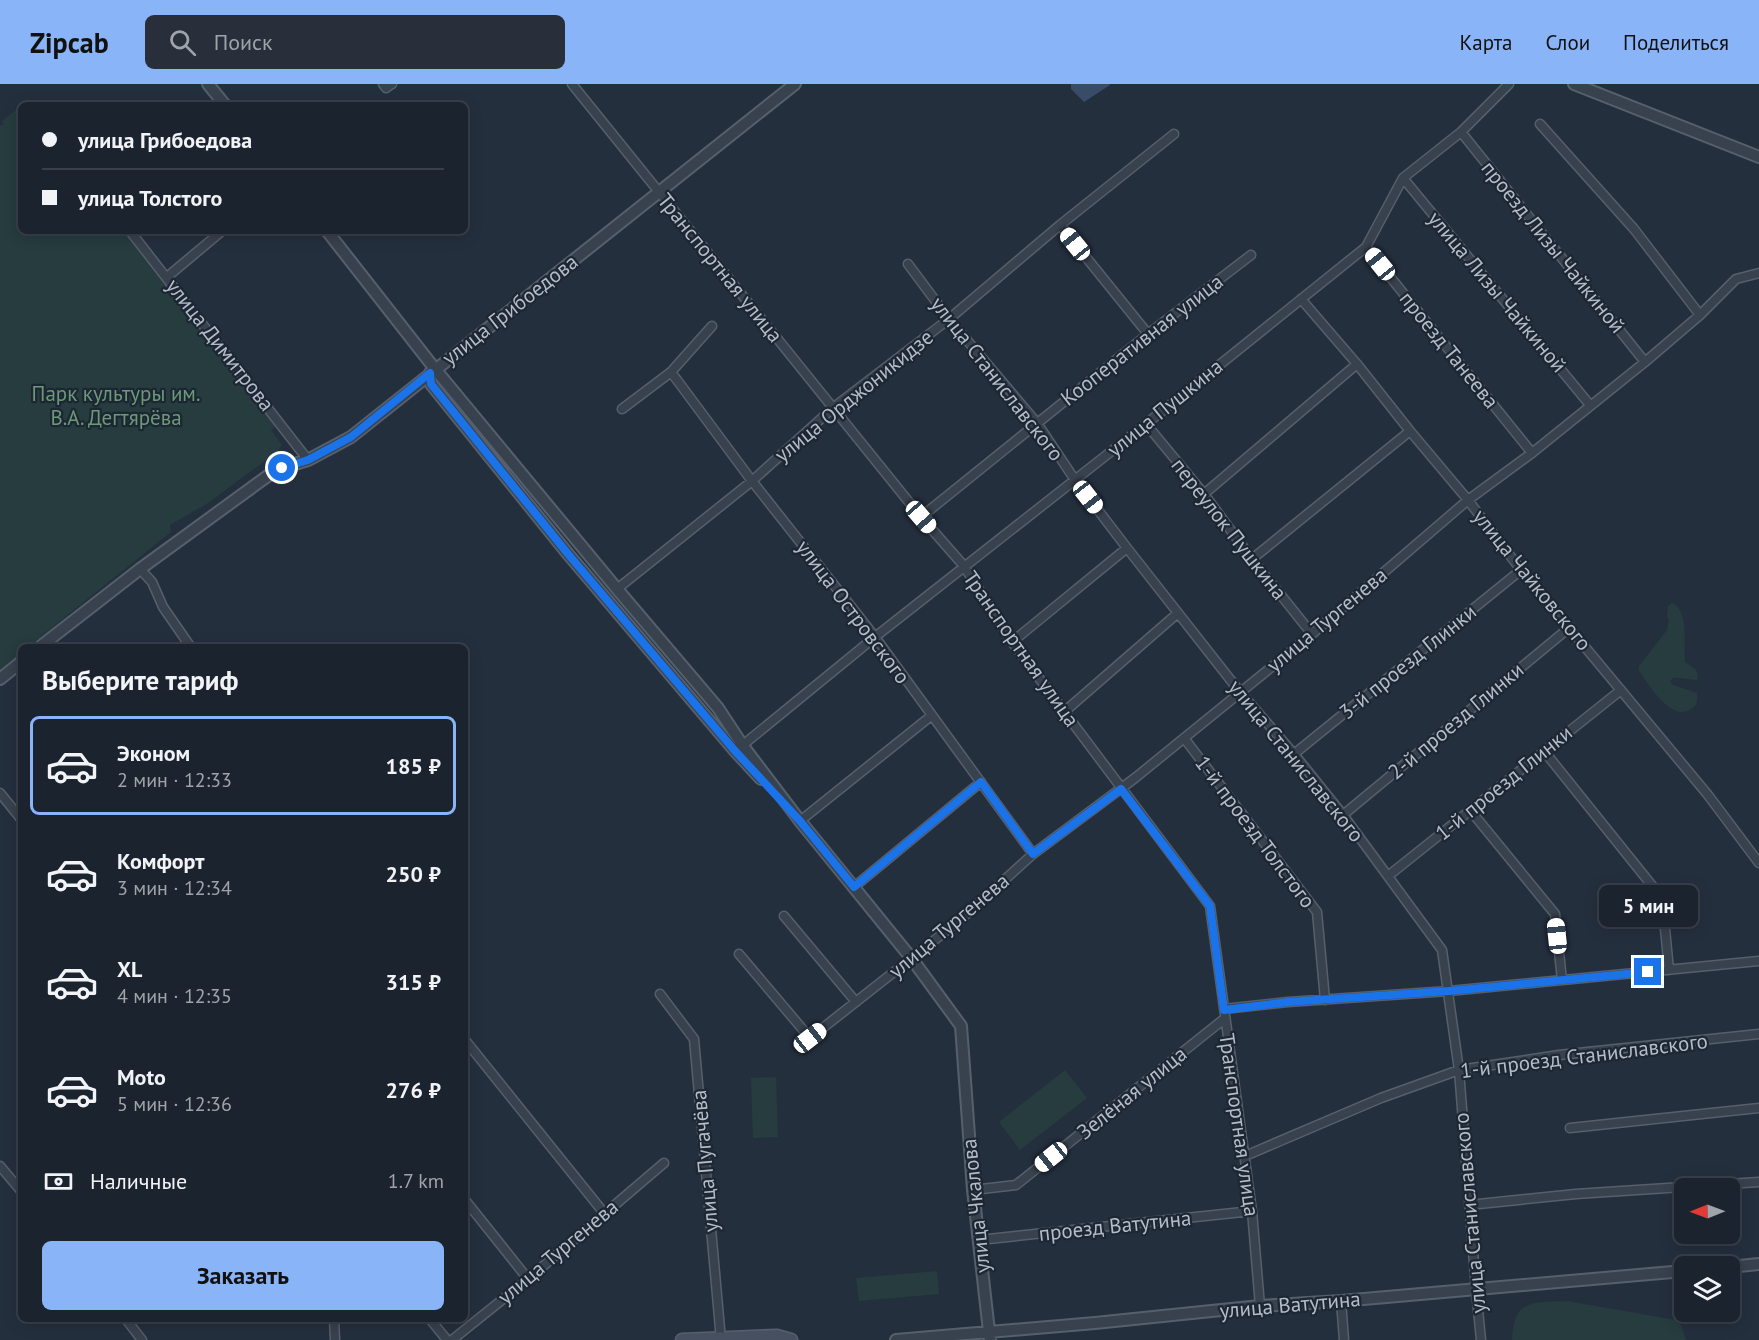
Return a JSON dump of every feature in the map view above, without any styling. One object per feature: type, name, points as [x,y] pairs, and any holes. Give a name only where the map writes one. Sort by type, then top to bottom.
[{"type":"main road","points":[[682,1340],[777,1336],[791,1340]]},
{"type":"street","points":[[208,84],[223,102]]},
{"type":"street","name":"Транспортная улица","points":[[572,84],[921,517],[964,566],[1012,642],[1210,906],[1252,1211],[1260,1306]]},
{"type":"street","name":"улица Грибоедова","points":[[44,644],[140,569],[269,475],[282,468],[308,460],[351,437],[795,84]]},
{"type":"street","name":"улица Пушкина","points":[[739,748],[875,636],[1146,424],[1366,247],[1403,178],[1461,132],[1509,84]]},
{"type":"street","points":[[1574,84],[1759,157]]},
{"type":"street","points":[[1540,124],[1634,229],[1700,315]]},
{"type":"street","name":"проезд Лизы Чайкиной","points":[[1461,132],[1645,362]]},
{"type":"street","name":"улица Орджоникидзе","points":[[617,589],[752,481],[834,407],[949,319],[1060,225],[1174,134]]},
{"type":"street","name":"улица Лизы Чайкиной","points":[[1403,178],[1590,405]]},
{"type":"street","points":[[1060,225],[1148,334]]},
{"type":"street","name":"улица Димитрова","points":[[132,234],[308,460]]},
{"type":"street","points":[[167,277],[218,234]]},
{"type":"street","points":[[329,234],[433,371],[718,708],[739,748]]},
{"type":"street","name":"проезд Танеева","points":[[1366,247],[1532,453]]},
{"type":"street","name":"Кооперативная улица","points":[[921,517],[1148,334],[1251,255]]},
{"type":"street","name":"улица Станиславского","points":[[908,264],[949,319],[1037,423],[1075,480],[1127,548],[1240,692],[1294,754],[1342,815],[1442,950],[1459,1070],[1481,1340]]},
{"type":"street","name":"улица Тургенева","points":[[739,954],[810,1038],[960,920],[1033,854],[1121,789],[1312,634],[1468,500],[1532,453],[1645,362],[1700,315],[1736,279],[1759,273]]},
{"type":"street","name":"улица Чайковского","points":[[1301,299],[1357,364],[1468,500],[1521,570],[1708,795],[1759,863]]},
{"type":"street","points":[[622,410],[671,372],[712,326]]},
{"type":"street","points":[[1204,494],[1357,364]]},
{"type":"street","points":[[433,371],[431,384],[568,554],[739,748]]},
{"type":"street","name":"улица Островского","points":[[671,372],[752,481],[875,636],[1033,854]]},
{"type":"street","name":"переулок Пушкина","points":[[1146,424],[1204,494],[1312,634]]},
{"type":"street","points":[[1252,559],[1410,431]]},
{"type":"street","points":[[1012,642],[1127,548]]},
{"type":"street","points":[[140,569],[152,582],[163,607],[189,644]]},
{"type":"street","name":"3-й проезд Глинки","points":[[1294,754],[1521,570]]},
{"type":"street","points":[[1064,712],[1178,613]]},
{"type":"street","name":"2-й проезд Глинки","points":[[1342,815],[1570,627]]},
{"type":"street","points":[[0,679],[18,664]]},
{"type":"street","name":"1-й проезд Глинки","points":[[1388,876],[1621,690]]},
{"type":"street","points":[[800,821],[931,716]]},
{"type":"street","name":"1-й проезд Толстого","points":[[1184,738],[1317,912],[1325,1000]]},
{"type":"street","name":"улица Чкалова","points":[[739,748],[912,959],[962,1026],[974,1190],[989,1336]]},
{"type":"street","points":[[1544,751],[1662,898],[1669,970]]},
{"type":"street","points":[[854,887],[981,782]]},
{"type":"street","points":[[0,793],[18,815]]},
{"type":"street","points":[[1470,810],[1555,914],[1562,980]]},
{"type":"street","points":[[784,916],[856,1002]]},
{"type":"street","points":[[1224,1014],[1288,1002],[1449,991],[1759,961]]},
{"type":"street","name":"улица Пугачёва","points":[[660,994],[694,1039],[720,1339]]},
{"type":"street","name":"Зелёная улица","points":[[974,1190],[1016,1185],[1224,1014]]},
{"type":"street","name":"1-й проезд Станиславского","points":[[1245,1156],[1381,1098],[1459,1070],[1559,1055],[1759,1034]]},
{"type":"street","points":[[468,1044],[604,1213]]},
{"type":"street","points":[[1570,1128],[1759,1108]]},
{"type":"street","name":"улица Тургенева","points":[[449,1340],[528,1279],[664,1163]]},
{"type":"street","points":[[0,1166],[18,1187]]},
{"type":"street","points":[[1469,1205],[1576,1194],[1759,1182]]},
{"type":"street","points":[[468,1204],[528,1279]]},
{"type":"street","name":"проезд Ватутина","points":[[979,1240],[1252,1211]]},
{"type":"street","points":[[1740,1266],[1759,1264]]},
{"type":"street","name":"улица Ватутина","points":[[896,1340],[989,1336],[1260,1306],[1674,1272]]},
{"type":"street","points":[[1341,1301],[1344,1340]]},
{"type":"street","points":[[128,1322],[142,1340]]},
{"type":"street","points":[[334,1322],[336,1340]]},
{"type":"street","points":[[433,1322],[449,1340]]},
{"type":"green space","name":"Парк культуры им. В.А. Дегтярёва","points":[[18,108],[18,234],[125,234],[278,425],[271,430],[282,445],[277,452],[208,503],[170,525],[171,532],[31,644],[18,644],[18,655],[0,670],[0,126],[4,124],[2,121]]},
{"type":"green space","points":[[1672,603],[1678,607],[1683,621],[1685,662],[1697,673],[1697,680],[1673,678],[1670,681],[1673,685],[1697,693],[1695,706],[1684,712],[1676,711],[1662,701],[1639,671],[1639,666],[1667,630],[1668,606]]},
{"type":"green space","points":[[1065,1070],[1087,1098],[1020,1150],[999,1122]]},
{"type":"green space","points":[[776,1077],[778,1137],[753,1138],[751,1078]]},
{"type":"green space","points":[[937,1271],[939,1294],[859,1301],[856,1278]]},
{"type":"green space","points":[[1567,1301],[1674,1320],[1682,1327],[1686,1340],[1512,1340],[1517,1316],[1521,1310],[1535,1303]]},
{"type":"water","points":[[1071,84],[1110,85],[1084,102],[1071,89]]},
{"type":"route","points":[[282,468],[308,460],[351,437],[430,373],[431,384],[568,554],[735,751],[800,821],[854,887],[981,782],[1033,854],[1121,789],[1210,906],[1224,1010],[1288,1002],[1449,991],[1648,972]]}]
